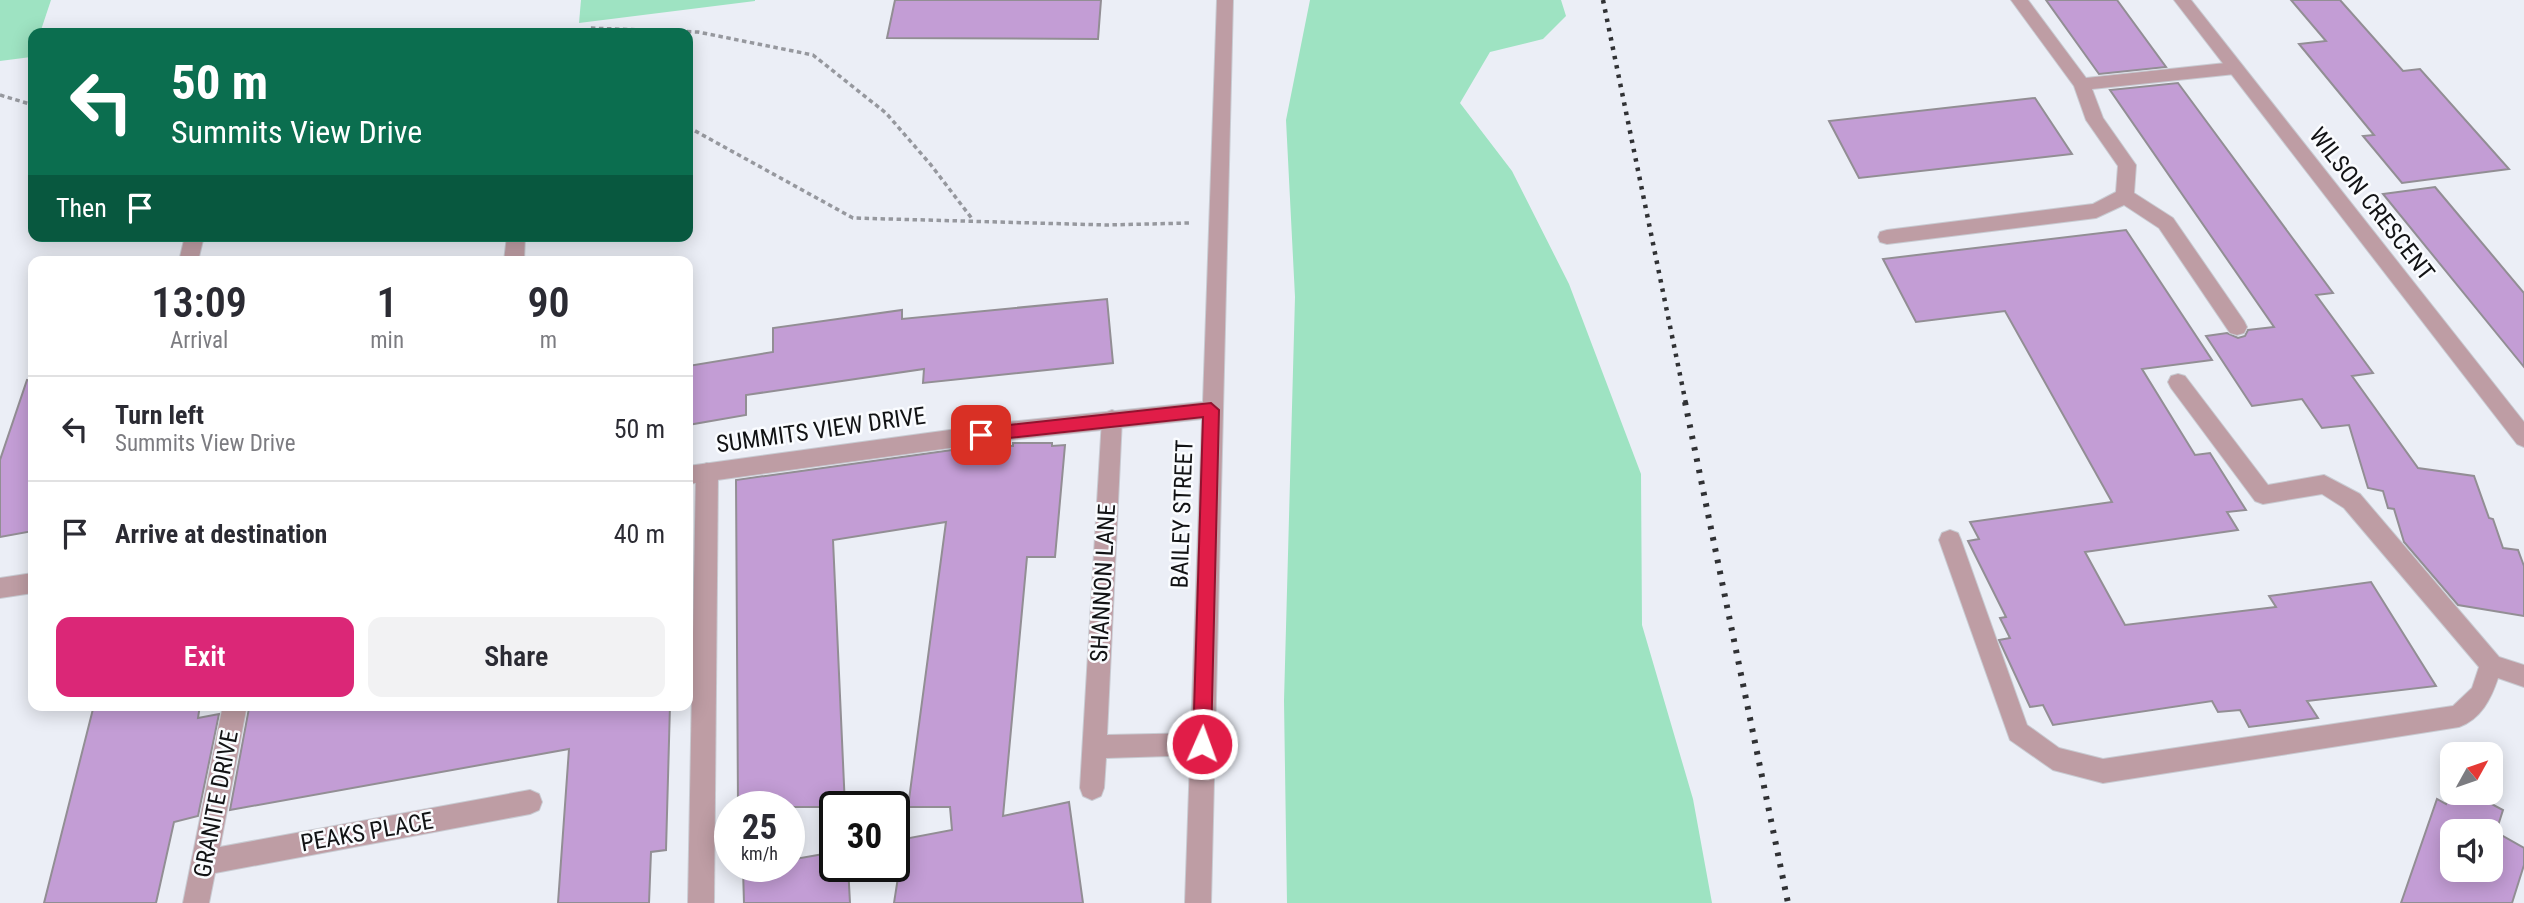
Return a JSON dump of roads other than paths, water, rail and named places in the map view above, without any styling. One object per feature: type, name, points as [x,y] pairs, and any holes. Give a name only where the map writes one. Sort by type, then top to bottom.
[{"type":"street","name":"BAILEY STREET","points":[[1198,903],[1225,0]]},
{"type":"street","points":[[2019,0],[2082,84],[2095,120],[2127,166],[2125,196]]},
{"type":"street","name":"WILSON CRESCENT","points":[[2182,0],[2524,438]]},
{"type":"street","points":[[2082,84],[2235,68]]},
{"type":"street","points":[[1886,237],[2096,211],[2125,196]]},
{"type":"street","points":[[2125,196],[2166,223],[2237,327]]},
{"type":"street","points":[[2178,382],[2263,495],[2324,484],[2352,501],[2491,665],[2524,676]]},
{"type":"street","name":"SUMMITS VIEW DRIVE","points":[[697,474],[1112,419],[1211,410]]},
{"type":"street","name":"SHANNON LANE","points":[[1092,788],[1112,419]]},
{"type":"street","points":[[697,474],[701,903]]},
{"type":"street","points":[[1950,540],[2018,732],[2053,758],[2104,771],[2459,716],[2481,695],[2491,665]]},
{"type":"street","points":[[0,588],[28,584]]},
{"type":"street","name":"GRANITE DRIVE","points":[[196,903],[234,711]]},
{"type":"street","points":[[1094,747],[1202,744]]},
{"type":"street","name":"PEAKS PLACE","points":[[205,862],[530,802]]},
{"type":"railway","points":[[1603,0],[1686,404]]},
{"type":"railway","points":[[1685,402],[1788,903]]}]
